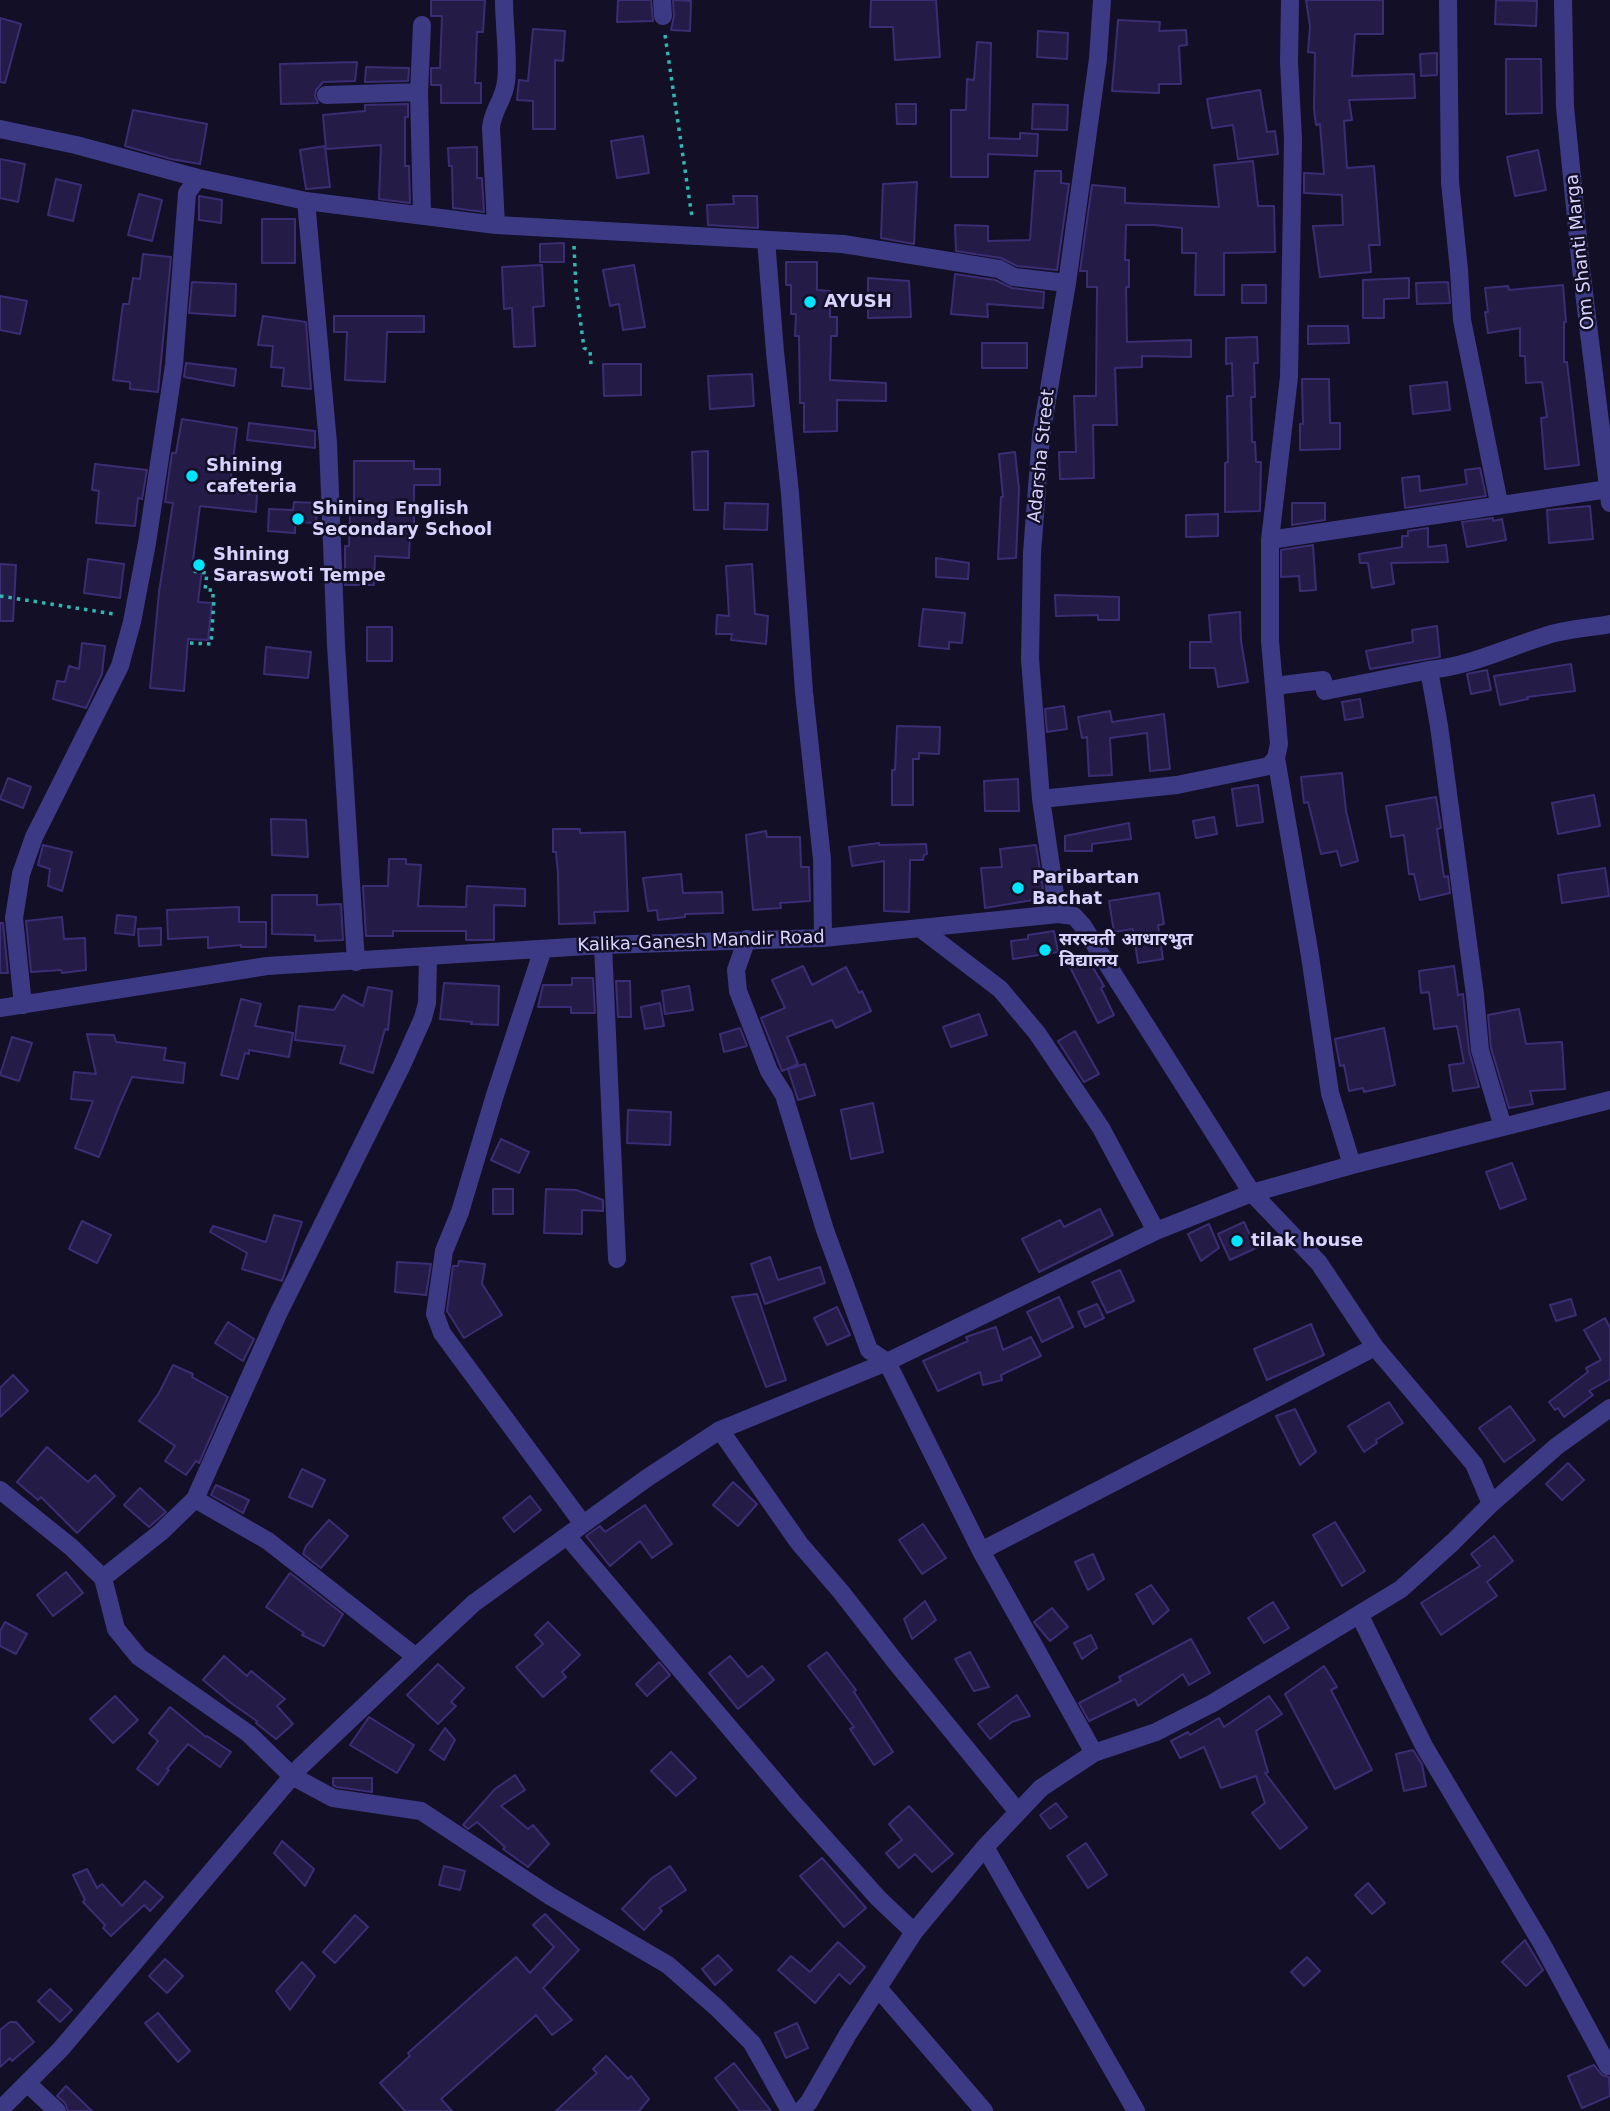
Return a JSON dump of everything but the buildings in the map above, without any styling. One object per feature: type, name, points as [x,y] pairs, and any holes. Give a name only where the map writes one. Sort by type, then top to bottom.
[{"type":"street","points":[[496,225],[491,128],[492,115],[501,102],[506,81],[504,0]]},
{"type":"street","name":"Adarsha Street","points":[[1058,914],[1041,799],[1030,659],[1032,553],[1041,436],[1068,283],[1098,58],[1102,0]]},
{"type":"street","points":[[1290,0],[1289,62],[1293,140],[1289,377],[1270,540],[1270,641],[1279,744],[1276,758],[1330,1093],[1352,1165]]},
{"type":"street","points":[[1448,0],[1450,183],[1462,320],[1499,503]]},
{"type":"street","name":"Om Shanti Marga","points":[[1563,0],[1565,107],[1581,268],[1609,496]]},
{"type":"street","points":[[422,25],[419,92],[422,215]]},
{"type":"street","points":[[326,95],[419,92]]},
{"type":"street","points":[[0,130],[76,145],[198,178],[306,201],[496,225],[843,244],[992,267],[1014,277],[1068,283]]},
{"type":"street","points":[[23,1005],[14,918],[21,874],[34,837],[120,666],[133,616],[174,365],[187,193],[198,178]]},
{"type":"street","points":[[306,201],[328,443],[336,645],[356,962]]},
{"type":"street","points":[[766,240],[790,493],[804,692],[822,859],[823,938]]},
{"type":"street","points":[[1270,540],[1499,503],[1609,496]]},
{"type":"street","points":[[1274,686],[1322,681],[1325,691],[1466,663],[1546,635],[1610,624]]},
{"type":"street","points":[[1429,670],[1439,726],[1480,1050],[1503,1127]]},
{"type":"street","points":[[1041,799],[1177,785],[1269,766],[1276,758]]},
{"type":"street","points":[[1058,914],[1074,916],[1083,926],[1252,1193],[1319,1263],[1375,1347],[1474,1464],[1491,1504]]},
{"type":"street","name":"Kalika-Ganesh Mandir Road","points":[[0,1008],[267,966],[603,945],[823,938],[1058,914]]},
{"type":"street","points":[[920,928],[1000,989],[1037,1032],[1101,1129],[1156,1231]]},
{"type":"street","points":[[747,939],[736,970],[738,991],[769,1071],[784,1095],[825,1230],[869,1350],[887,1362],[981,1551],[1094,1753]]},
{"type":"street","points":[[603,945],[617,1259]]},
{"type":"street","points":[[543,949],[460,1212],[443,1251],[435,1314],[442,1333],[583,1524]]},
{"type":"street","points":[[103,1578],[161,1532],[195,1499],[278,1314],[418,1030],[427,1003],[428,957]]},
{"type":"street","points":[[0,2110],[60,2050],[292,1776],[474,1602],[720,1430],[887,1362],[1156,1231],[1252,1193],[1610,1100]]},
{"type":"street","points":[[981,1551],[1375,1347]]},
{"type":"street","points":[[801,2111],[914,1932],[985,1847],[1041,1788],[1094,1753],[1156,1732],[1213,1703],[1401,1589],[1557,1446],[1610,1408]]},
{"type":"street","points":[[720,1430],[799,1543],[1018,1812]]},
{"type":"street","points":[[0,1490],[71,1547],[103,1578],[116,1629],[139,1657],[249,1734],[292,1776],[332,1798],[421,1811],[550,1896],[668,1965],[718,2008],[752,2043],[790,2111]]},
{"type":"street","points":[[195,1499],[268,1541],[416,1657]]},
{"type":"street","points":[[567,1536],[795,1805],[878,1898],[914,1932]]},
{"type":"street","points":[[1360,1616],[1424,1746],[1542,1944],[1608,2066]]},
{"type":"street","points":[[985,1847],[1136,2111]]},
{"type":"street","points":[[878,1988],[984,2111]]},
{"type":"street","points":[[27,2083],[57,2111]]},
{"type":"path","points":[[663,8],[666,48],[695,237]]},
{"type":"path","points":[[573,229],[576,289],[584,348],[590,351],[591,365]]},
{"type":"path","points":[[190,643],[211,644],[214,600],[214,590],[205,590],[207,573],[191,571]]},
{"type":"path","points":[[0,596],[58,607],[133,616]]},
{"type":"place","name":"AYUSH","points":[[810,302]]},
{"type":"place","name":"Shining cafeteria","points":[[192,476]]},
{"type":"place","name":"Shining English Secondary School","points":[[298,519]]},
{"type":"place","name":"Shining Saraswoti Tempe","points":[[199,565]]},
{"type":"place","name":"Paribartan Bachat","points":[[1018,888]]},
{"type":"place","name":"सरस्वती आधारभुत विद्यालय","points":[[1045,950]]},
{"type":"place","name":"tilak house","points":[[1237,1241]]}]
